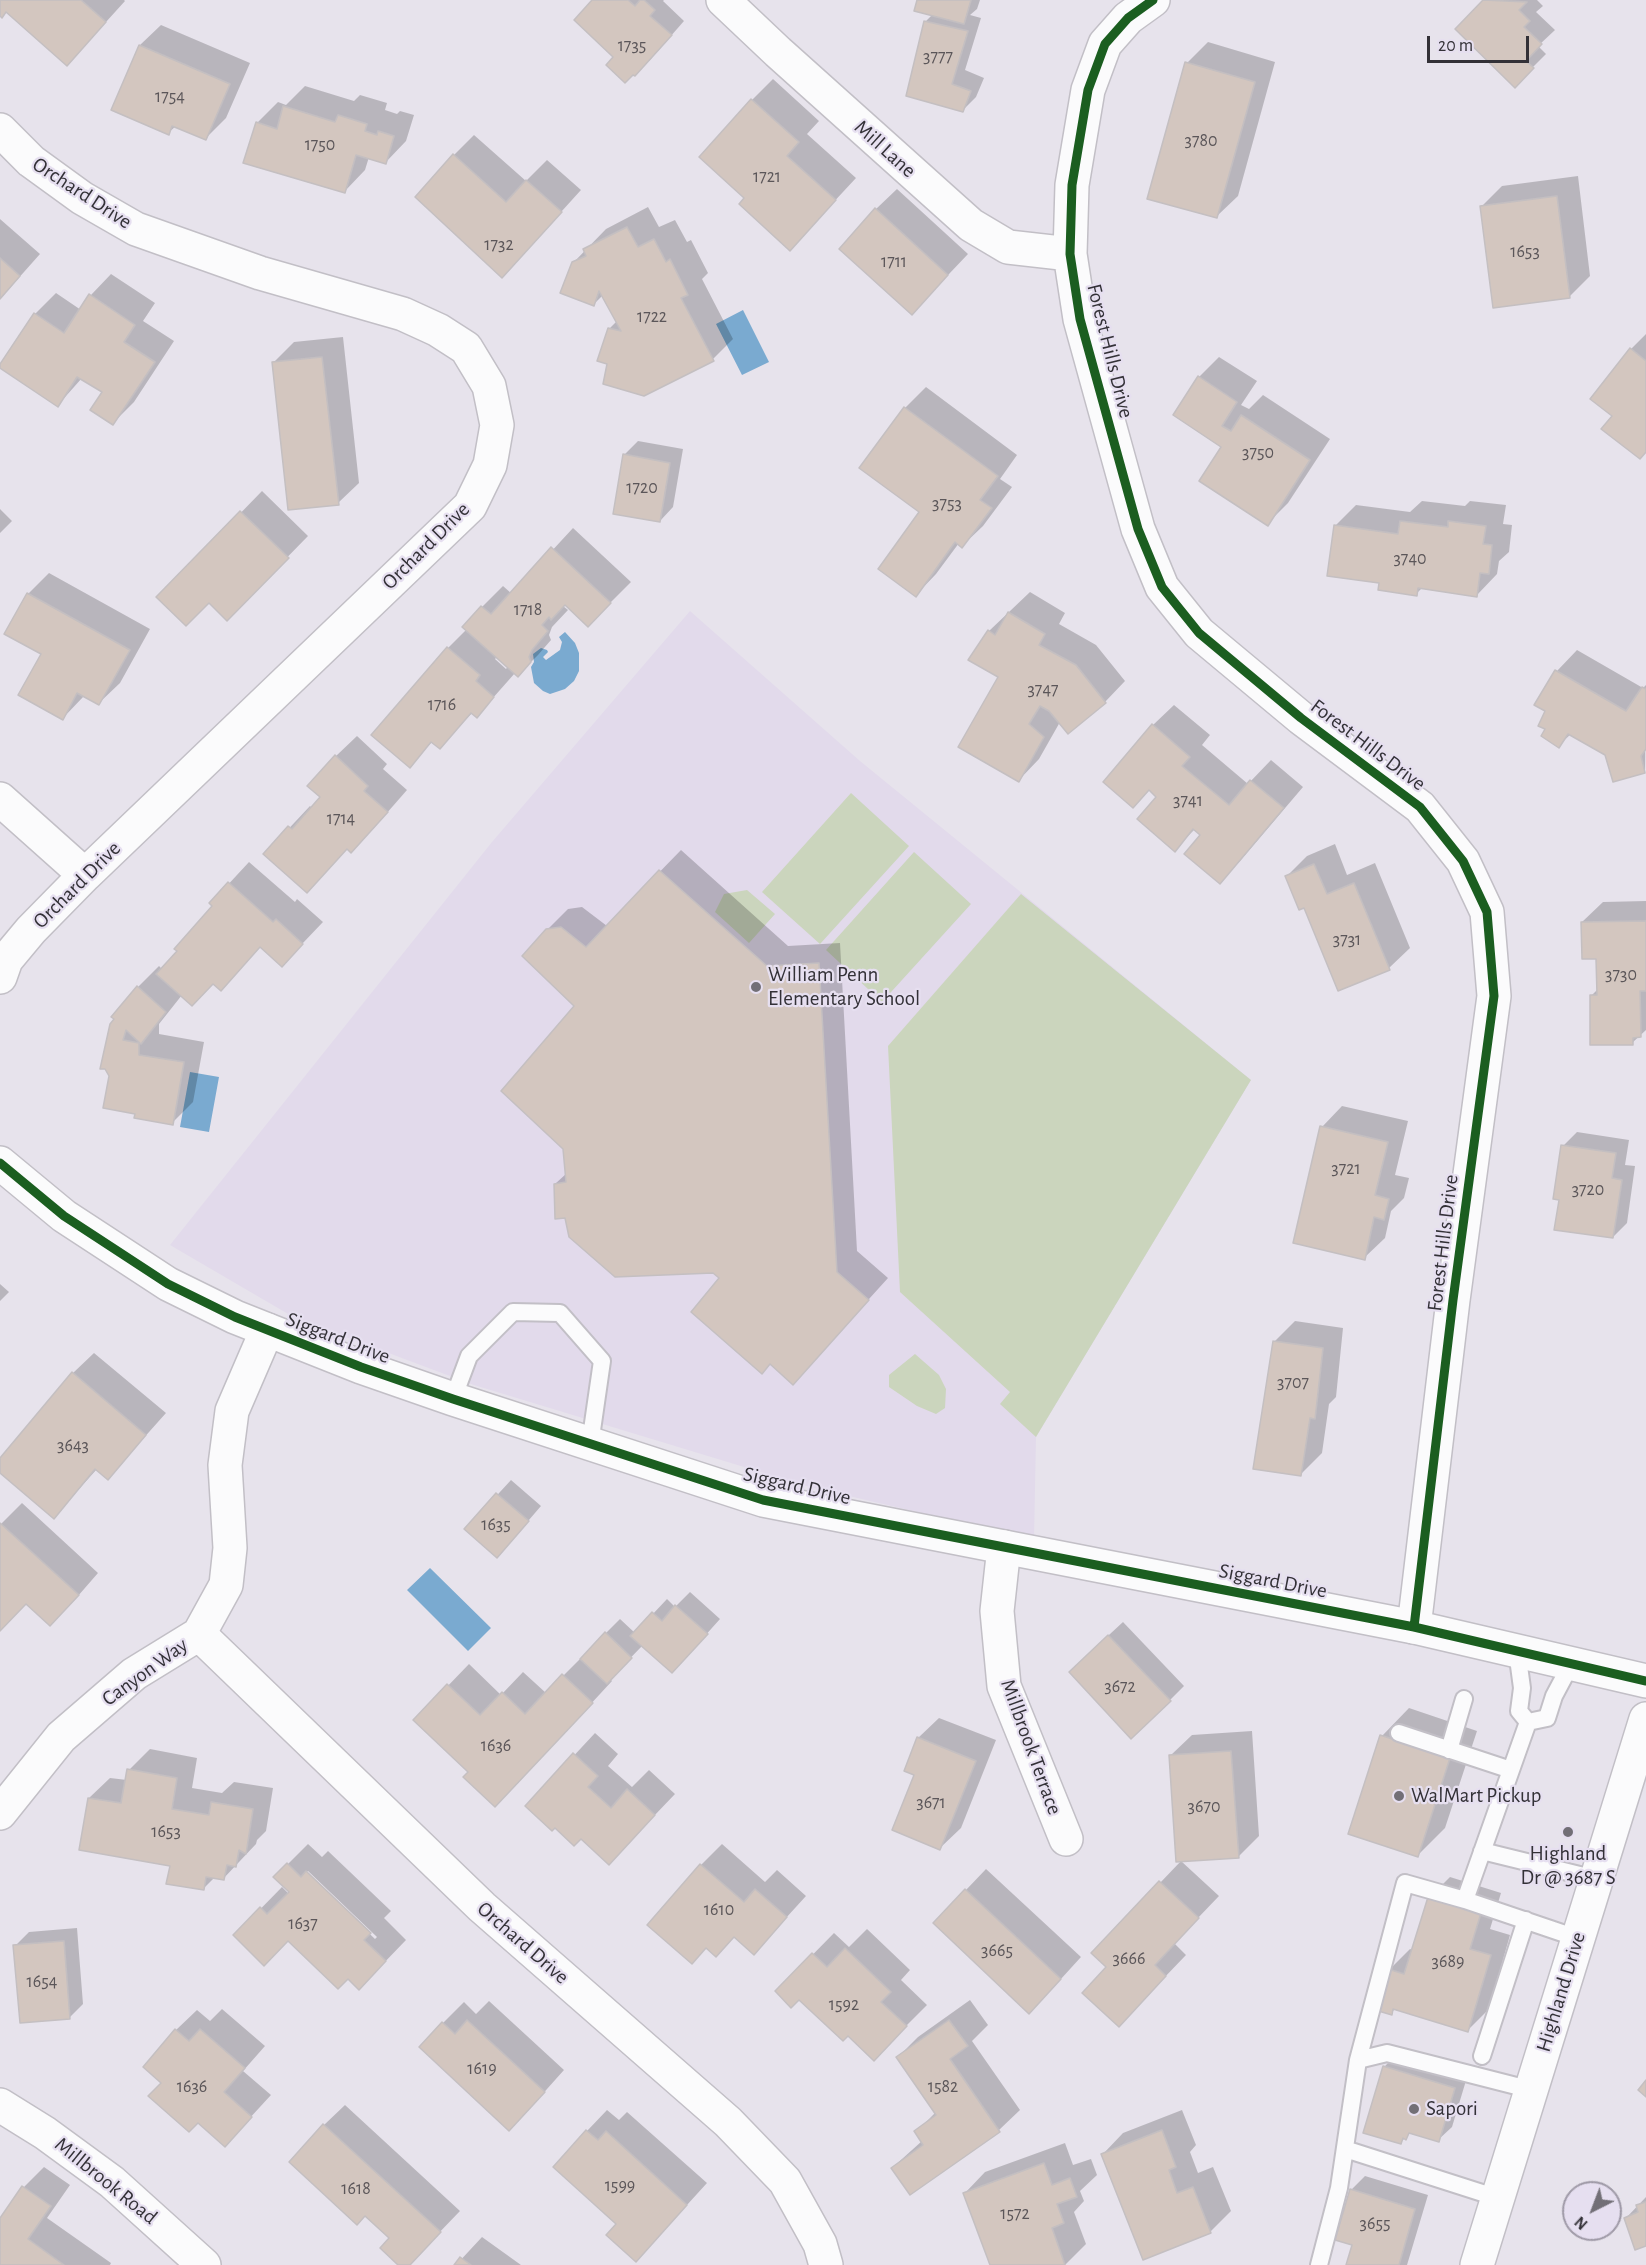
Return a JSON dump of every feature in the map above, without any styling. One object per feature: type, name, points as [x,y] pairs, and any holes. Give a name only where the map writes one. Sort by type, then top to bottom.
[{"type":"street","name":"Mill Lane","points":[[723,0],[970,225],[1008,247],[1070,254]]},
{"type":"street","name":"Forest Hills Drive","points":[[1153,0],[1128,18],[1105,44],[1088,90],[1072,185],[1070,254],[1080,319],[1138,529],[1162,587],[1199,633],[1301,718],[1420,807],[1463,861],[1487,912],[1494,996],[1414,1627]]},
{"type":"street","name":"Orchard Drive","points":[[0,130],[31,161],[82,198],[136,229],[260,273],[404,314],[438,330],[466,348],[489,386],[497,425],[490,465],[470,506],[85,875],[31,930],[6,960],[0,977]]},
{"type":"street","points":[[0,799],[85,875]]},
{"type":"street","name":"Siggard Drive","points":[[0,1163],[64,1216],[168,1284],[234,1317],[453,1400],[763,1500],[1414,1627],[1646,1681]]},
{"type":"street","name":"Canyon Way","points":[[0,1813],[61,1737],[134,1674],[199,1634],[226,1585],[230,1548],[225,1465],[232,1411],[267,1330]]},
{"type":"street","name":"Millbrook Terrace","points":[[1004,1547],[997,1611],[1004,1686],[1066,1839]]},
{"type":"street","name":"Orchard Drive","points":[[199,1634],[482,1907],[728,2122],[785,2181],[820,2244],[826,2265]]},
{"type":"street","name":"Highland Drive","points":[[1477,2265],[1646,1719]]},
{"type":"street","name":"Millbrook Road","points":[[0,2105],[45,2133],[104,2176],[204,2265]]},
{"type":"lane","points":[[453,1400],[469,1356],[513,1312],[560,1313],[603,1361],[590,1444]]},
{"type":"lane","points":[[1517,1652],[1522,1688],[1519,1711],[1528,1722]]},
{"type":"lane","points":[[1528,1722],[1546,1718],[1554,1696],[1571,1664]]},
{"type":"lane","points":[[1449,1750],[1464,1699]]},
{"type":"lane","points":[[1466,1900],[1528,1722]]},
{"type":"lane","points":[[1399,1733],[1511,1770]]},
{"type":"lane","points":[[1482,1851],[1596,1879]]},
{"type":"lane","points":[[1319,2265],[1339,2188],[1358,2060],[1405,1883],[1466,1900],[1577,1938]]},
{"type":"lane","points":[[1482,2056],[1526,1920]]},
{"type":"lane","points":[[1358,2060],[1388,2053],[1532,2090]]},
{"type":"lane","points":[[1345,2149],[1498,2198]]},
{"type":"shaded area","name":"William Penn Elementary School","points":[[690,611],[860,761],[1251,1080],[1036,1437],[1034,1539],[810,1487],[474,1385],[295,1318],[170,1245],[492,842]]},
{"type":"green space","points":[[851,793],[909,846],[820,944],[762,892]]},
{"type":"green space","points":[[914,852],[971,904],[882,1002],[826,950]]},
{"type":"green space","points":[[747,890],[775,914],[749,943],[715,912],[724,894]]},
{"type":"green space","points":[[1021,894],[1251,1080],[1036,1437],[1000,1404],[1010,1392],[900,1292],[888,1046]]},
{"type":"green space","points":[[915,1354],[939,1375],[946,1389],[945,1408],[936,1414],[917,1406],[889,1387],[889,1375]]},
{"type":"water","points":[[743,310],[769,362],[742,375],[716,324]]},
{"type":"water","points":[[565,632],[575,643],[579,653],[579,671],[574,681],[565,689],[550,694],[534,683],[531,667],[534,662],[533,654],[541,648],[547,650],[548,652],[543,657],[546,660],[560,650],[562,642],[559,637]]},
{"type":"water","points":[[190,1072],[219,1077],[209,1132],[180,1127]]},
{"type":"water","points":[[430,1568],[491,1628],[468,1651],[407,1590]]},
{"type":"building","points":[[0,0],[81,0],[106,22],[67,66],[6,12],[2,18]]},
{"type":"building","points":[[592,0],[628,0],[635,6],[640,0],[644,0],[655,10],[650,16],[672,35],[635,76],[633,75],[625,83],[606,65],[613,57],[574,20]]},
{"type":"building","points":[[917,0],[971,0],[964,24],[914,11]]},
{"type":"building","points":[[1483,0],[1527,2],[1519,10],[1530,21],[1524,27],[1542,44],[1526,61],[1534,68],[1515,88],[1455,29]]},
{"type":"building","points":[[924,21],[968,31],[952,84],[971,91],[963,112],[906,96]]},
{"type":"building","points":[[139,45],[230,84],[206,140],[172,126],[169,135],[111,110]]},
{"type":"building","points":[[1185,62],[1255,82],[1217,218],[1147,199]]},
{"type":"building","points":[[751,99],[799,142],[787,156],[836,200],[790,251],[739,204],[744,198],[699,157]]},
{"type":"building","points":[[283,106],[335,122],[338,115],[367,124],[365,131],[377,135],[378,131],[394,136],[386,164],[356,155],[345,193],[243,163],[256,122],[277,129]]},
{"type":"building","points":[[453,154],[506,202],[526,180],[562,212],[502,278],[415,197]]},
{"type":"building","points":[[1557,196],[1570,298],[1493,308],[1480,206]]},
{"type":"building","points":[[875,208],[948,275],[912,315],[839,249]]},
{"type":"building","points":[[627,227],[638,247],[654,239],[666,262],[670,259],[688,295],[681,298],[714,361],[644,396],[603,384],[607,364],[597,361],[608,328],[621,331],[599,291],[594,306],[560,293],[572,262],[586,256],[583,249]]},
{"type":"building","points":[[0,258],[20,276],[0,299]]},
{"type":"building","points":[[89,294],[135,325],[124,342],[155,362],[113,425],[90,410],[102,392],[77,377],[58,407],[0,368],[0,364],[34,313],[64,333]]},
{"type":"building","points":[[1630,348],[1646,361],[1646,452],[1640,459],[1601,429],[1612,416],[1590,399]]},
{"type":"building","points":[[322,357],[339,505],[288,510],[272,362]]},
{"type":"building","points":[[1198,376],[1237,402],[1222,426],[1231,431],[1241,415],[1310,460],[1268,526],[1199,481],[1221,447],[1173,415]]},
{"type":"building","points":[[904,407],[998,476],[980,500],[992,508],[962,548],[955,542],[916,597],[878,569],[919,512],[859,468]]},
{"type":"building","points":[[623,454],[670,463],[660,522],[613,514]]},
{"type":"building","points":[[240,511],[289,558],[227,621],[209,603],[186,626],[156,597]]},
{"type":"building","points":[[1400,521],[1448,527],[1448,521],[1486,526],[1483,544],[1492,545],[1489,574],[1480,573],[1477,597],[1418,588],[1417,596],[1378,590],[1379,583],[1327,576],[1334,525],[1398,534]]},
{"type":"building","points":[[551,547],[611,603],[588,627],[565,605],[551,620],[549,617],[542,625],[548,631],[532,650],[529,657],[531,662],[518,677],[462,627],[481,606],[491,614]]},
{"type":"building","points":[[27,593],[130,650],[99,705],[77,693],[63,720],[18,695],[41,654],[4,634]]},
{"type":"building","points":[[1008,612],[1045,634],[1039,645],[1076,665],[1106,703],[1068,734],[1049,711],[1040,706],[1029,724],[1044,737],[1019,782],[958,747],[998,677],[968,660],[988,630],[995,635]]},
{"type":"building","points":[[447,647],[480,675],[476,681],[494,697],[477,718],[471,713],[440,749],[431,742],[410,768],[371,735]]},
{"type":"building","points":[[1555,670],[1626,711],[1642,687],[1646,689],[1646,749],[1641,756],[1645,773],[1613,782],[1605,755],[1568,734],[1559,748],[1541,736],[1545,729],[1538,726],[1545,711],[1534,705]]},
{"type":"building","points":[[1152,724],[1190,757],[1182,766],[1229,805],[1250,780],[1284,808],[1220,884],[1184,854],[1200,835],[1193,829],[1175,852],[1137,819],[1156,797],[1149,790],[1133,808],[1103,782]]},
{"type":"building","points":[[335,755],[368,786],[364,791],[388,812],[351,853],[347,849],[307,893],[263,854],[288,826],[292,829],[320,797],[307,786]]},
{"type":"building","points":[[1314,864],[1327,894],[1354,883],[1390,970],[1338,991],[1304,908],[1299,910],[1285,876]]},
{"type":"building","points":[[659,870],[767,966],[819,963],[837,1272],[869,1300],[793,1385],[770,1364],[762,1374],[691,1312],[719,1278],[713,1273],[615,1277],[569,1237],[565,1218],[555,1219],[554,1184],[566,1182],[563,1149],[501,1091],[574,1006],[522,956],[546,929],[561,927],[586,947]]},
{"type":"building","points":[[228,882],[273,922],[276,919],[303,944],[282,967],[260,947],[221,991],[213,984],[192,1006],[156,974],[177,951],[174,949],[212,906],[209,903]]},
{"type":"building","points":[[1646,921],[1646,991],[1640,991],[1641,1037],[1633,1038],[1633,1045],[1590,1045],[1590,995],[1597,995],[1596,959],[1582,959],[1581,922]]},
{"type":"building","points":[[137,986],[166,1012],[141,1044],[126,1030],[123,1040],[139,1043],[139,1055],[184,1062],[173,1125],[134,1118],[135,1114],[103,1108],[109,1076],[105,1069],[100,1069],[110,1024],[114,1019],[111,1017]]},
{"type":"building","points":[[1320,1126],[1388,1142],[1375,1195],[1389,1199],[1384,1220],[1374,1217],[1365,1260],[1293,1243]]},
{"type":"building","points":[[1561,1145],[1616,1153],[1612,1178],[1622,1180],[1613,1238],[1554,1230],[1559,1200],[1553,1199]]},
{"type":"building","points":[[1273,1341],[1323,1348],[1315,1419],[1310,1418],[1301,1476],[1253,1469]]},
{"type":"building","points":[[72,1372],[146,1435],[108,1480],[95,1469],[54,1519],[0,1473],[0,1458]]},
{"type":"building","points":[[496,1493],[529,1521],[497,1558],[464,1529]]},
{"type":"building","points":[[0,1523],[79,1595],[50,1626],[26,1604],[0,1631]]},
{"type":"building","points":[[675,1605],[708,1634],[672,1673],[630,1636],[652,1612],[662,1621]]},
{"type":"building","points":[[605,1632],[632,1658],[607,1684],[580,1659]]},
{"type":"building","points":[[1108,1635],[1171,1701],[1131,1739],[1069,1672]]},
{"type":"building","points":[[562,1674],[593,1703],[495,1807],[463,1777],[468,1772],[413,1720],[447,1684],[480,1715],[502,1692],[525,1714]]},
{"type":"building","name":"WalMart Pickup","points":[[1380,1735],[1450,1758],[1418,1857],[1348,1834]]},
{"type":"building","points":[[917,1737],[976,1761],[940,1850],[892,1830],[914,1775],[904,1771]]},
{"type":"building","points":[[1231,1751],[1239,1858],[1176,1862],[1169,1755]]},
{"type":"building","points":[[573,1753],[598,1776],[588,1787],[611,1808],[627,1789],[655,1815],[609,1865],[581,1839],[574,1846],[555,1828],[552,1831],[525,1806]]},
{"type":"building","points":[[127,1769],[177,1778],[172,1809],[209,1815],[211,1802],[253,1809],[246,1854],[239,1850],[236,1867],[227,1865],[224,1880],[206,1877],[204,1890],[166,1884],[170,1866],[79,1850],[88,1798],[121,1803]]},
{"type":"building","points":[[287,1863],[301,1877],[306,1871],[371,1933],[364,1940],[386,1961],[359,1990],[348,1979],[338,1989],[288,1941],[264,1966],[233,1935],[260,1907],[267,1914],[289,1892],[273,1877]]},
{"type":"building","points":[[700,1864],[744,1902],[755,1889],[787,1917],[754,1955],[734,1937],[716,1957],[706,1948],[692,1964],[647,1925]]},
{"type":"building","points":[[1159,1881],[1199,1918],[1155,1965],[1166,1976],[1119,2027],[1082,1993],[1106,1967],[1091,1953]]},
{"type":"building","points":[[965,1889],[1061,1979],[1029,2014],[933,1923]]},
{"type":"building","points":[[1428,1897],[1481,1913],[1470,1949],[1491,1955],[1468,2032],[1393,2009],[1392,2015],[1375,2010],[1388,1969],[1404,1974]]},
{"type":"building","points":[[64,1941],[70,2019],[20,2023],[13,1945]]},
{"type":"building","points":[[845,1948],[891,1992],[881,2002],[907,2026],[874,2061],[848,2036],[843,2041],[799,2000],[791,2008],[775,1991],[812,1953],[827,1967]]},
{"type":"building","points":[[467,2020],[545,2092],[509,2131],[419,2047],[442,2022],[455,2034]]},
{"type":"building","points":[[949,2020],[968,2046],[950,2059],[1000,2132],[910,2195],[891,2168],[923,2145],[914,2131],[936,2115],[896,2057]]},
{"type":"building","points":[[175,2029],[189,2041],[200,2029],[245,2068],[224,2092],[252,2117],[225,2147],[198,2123],[189,2132],[148,2096],[161,2083],[143,2067]]},
{"type":"building","points":[[1383,2066],[1455,2088],[1439,2142],[1409,2133],[1406,2140],[1403,2138],[1401,2144],[1363,2133]]},
{"type":"building","points":[[1646,2080],[1646,2097],[1638,2090]]},
{"type":"building","points":[[323,2124],[441,2232],[410,2265],[398,2265],[380,2248],[389,2238],[365,2216],[357,2225],[289,2162]]},
{"type":"building","points":[[586,2130],[598,2140],[606,2131],[687,2205],[636,2262],[606,2235],[616,2224],[553,2167]]},
{"type":"building","points":[[1162,2130],[1176,2167],[1169,2170],[1177,2193],[1193,2187],[1211,2233],[1143,2260],[1101,2154]]},
{"type":"building","points":[[1044,2163],[1052,2185],[1070,2178],[1077,2197],[1057,2204],[1064,2223],[1052,2228],[1065,2265],[990,2265],[963,2193]]},
{"type":"building","points":[[22,2186],[51,2206],[28,2239],[64,2265],[0,2265],[0,2218]]},
{"type":"building","points":[[1350,2189],[1415,2209],[1399,2265],[1346,2265],[1352,2245],[1335,2240]]},
{"type":"building","points":[[1646,2202],[1646,2246],[1635,2250],[1624,2218],[1638,2212],[1636,2205]]},
{"type":"building","points":[[460,2257],[471,2265],[454,2265]]},
{"type":"cycle path","points":[[1153,0],[1128,18],[1105,44],[1088,90],[1072,185],[1070,254],[1080,319],[1138,529],[1162,587],[1199,633],[1301,718],[1420,807],[1463,861],[1487,912],[1494,996],[1453,1300],[1414,1627]]},
{"type":"cycle path","points":[[0,1163],[64,1216],[168,1284],[235,1317],[361,1367],[453,1399],[763,1500],[1414,1627],[1646,1681]]},
{"type":"place","name":"William Penn Elementary School","points":[[756,987]]},
{"type":"place","name":"WalMart Pickup","points":[[1399,1796]]},
{"type":"place","name":"Highland Dr @ 3687 S","points":[[1568,1832]]},
{"type":"place","name":"Sapori","points":[[1414,2109]]}]
